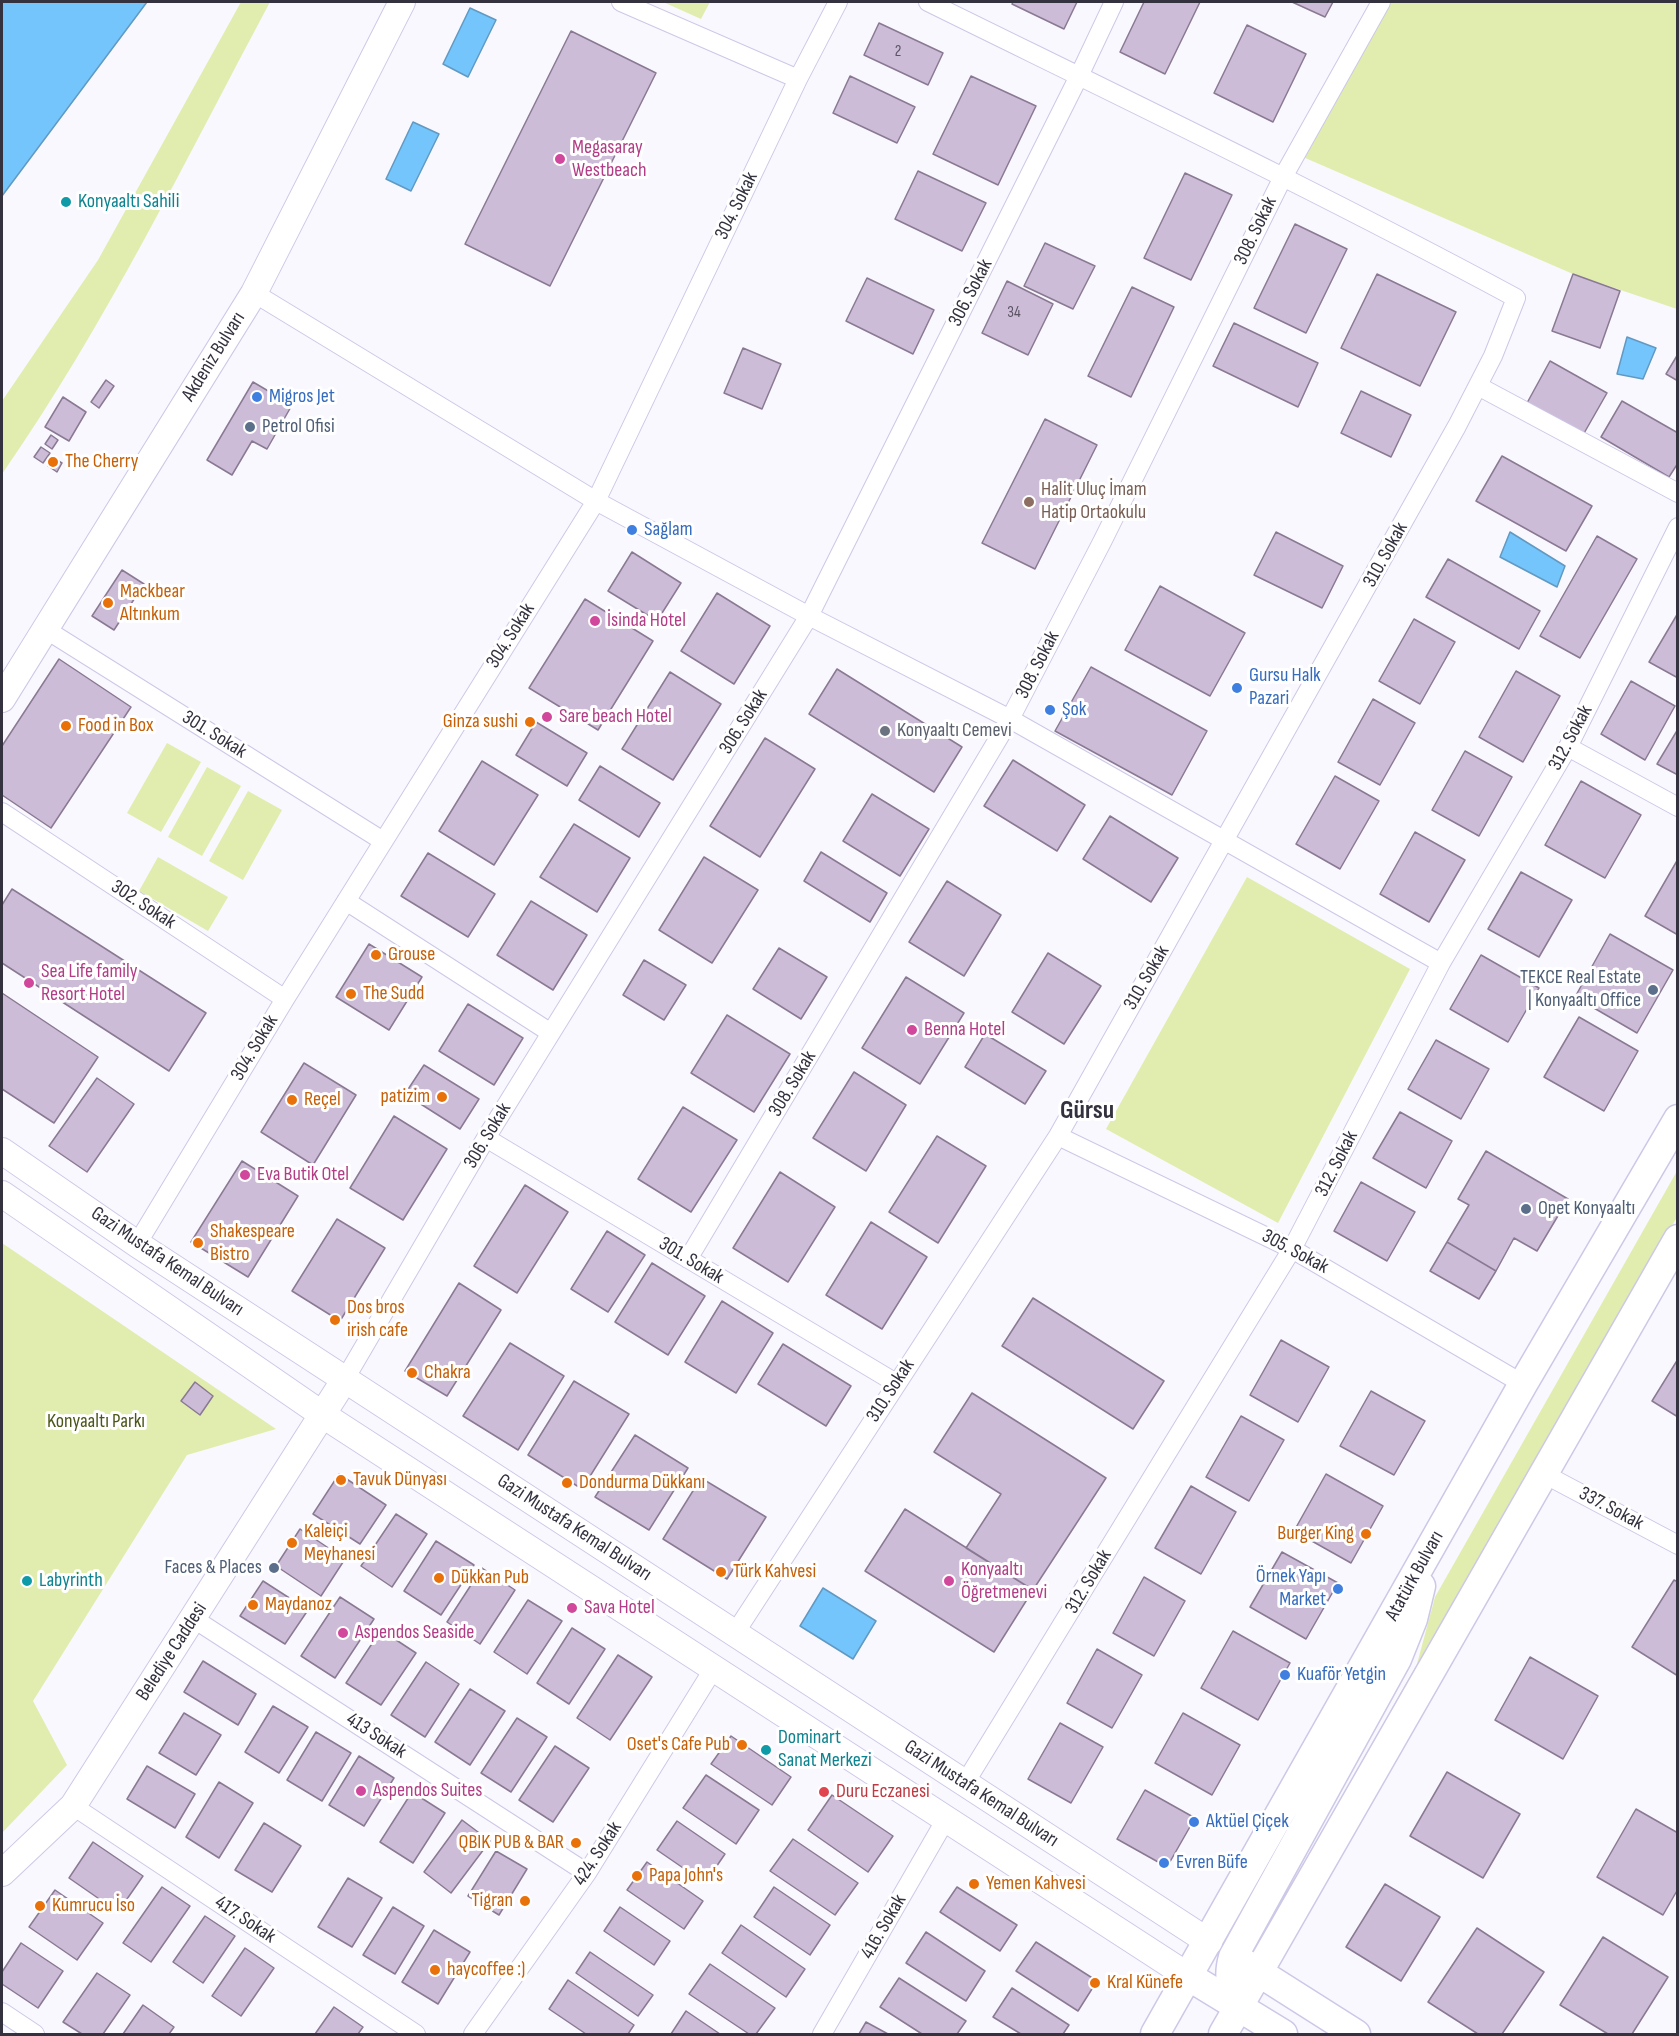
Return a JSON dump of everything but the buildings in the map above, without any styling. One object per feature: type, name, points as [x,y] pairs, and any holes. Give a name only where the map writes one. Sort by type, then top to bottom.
[{"type":"main road","name":"Akdeniz Bulvarı","points":[[2,699],[255,293],[402,2]]},
{"type":"main road","name":"Atatürk Bulvarı","points":[[1155,2034],[1523,1384],[1677,1119]]},
{"type":"main road","name":"Gazi Mustafa Kemal Bulvarı","points":[[2,1151],[137,1244],[1209,1942]]},
{"type":"main road","name":"Gazi Mustafa Kemal Bulvarı","points":[[2,1194],[323,1415],[1188,1976]]},
{"type":"main road","points":[[1223,2034],[1677,1239]]},
{"type":"main road","points":[[118,1274],[137,1244]]},
{"type":"main road","name":"306. Sokak","points":[[323,1415],[345,1379]]},
{"type":"main road","name":"Belediye Caddesi","points":[[2,1873],[73,1806],[323,1415]]},
{"type":"main road","points":[[1239,2006],[1230,1984],[1229,1971],[1233,1957],[1397,1659],[1413,1619],[1429,1552]]},
{"type":"main road","points":[[1209,1942],[1356,2034]]},
{"type":"main road","points":[[1188,1976],[1283,2034]]},
{"type":"street","points":[[621,2],[798,79]]},
{"type":"street","name":"304. Sokak","points":[[137,1244],[383,840],[596,501],[798,79],[838,2]]},
{"type":"street","points":[[928,2],[1283,177]]},
{"type":"street","name":"306. Sokak","points":[[345,1379],[486,1138],[809,616],[1114,2]]},
{"type":"street","name":"308. Sokak","points":[[688,1259],[1010,719],[1102,542],[1283,177],[1381,2]]},
{"type":"street","name":"310. Sokak","points":[[735,1633],[1058,1136],[1452,436],[1493,356],[1516,298],[1283,177]]},
{"type":"street","points":[[255,293],[596,501],[809,616],[1010,719],[1441,963]]},
{"type":"street","points":[[1478,386],[1677,493]]},
{"type":"street","name":"312. Sokak","points":[[965,1784],[1292,1249],[1441,963],[1568,747],[1677,527]]},
{"type":"street","name":"301. Sokak","points":[[45,629],[383,840]]},
{"type":"street","points":[[1568,747],[1677,807]]},
{"type":"street","name":"302. Sokak","points":[[2,812],[285,999]]},
{"type":"street","points":[[346,901],[551,1033]]},
{"type":"street","name":"305. Sokak","points":[[1058,1136],[1292,1249],[1523,1384]]},
{"type":"street","name":"301. Sokak","points":[[486,1138],[896,1383]]},
{"type":"street","name":"337. Sokak","points":[[1544,1474],[1677,1545]]},
{"type":"street","name":"413 Sokak","points":[[194,1619],[587,1873]]},
{"type":"street","name":"424. Sokak","points":[[473,2034],[587,1873],[714,1668]]},
{"type":"street","name":"417. Sokak","points":[[73,1806],[416,2034]]},
{"type":"street","name":"416. Sokak","points":[[822,2034],[946,1820]]},
{"type":"street","points":[[2,2012],[34,2034]]},
{"type":"green space","points":[[241,2],[270,2],[110,302],[40,418],[2,474],[2,401],[98,260]]},
{"type":"green space","points":[[663,2],[710,2],[701,19]]},
{"type":"green space","points":[[1381,2],[1677,2],[1677,309],[1573,274],[1296,154]]},
{"type":"green space","points":[[167,743],[201,762],[161,832],[127,813]]},
{"type":"green space","points":[[207,767],[241,786],[202,856],[168,837]]},
{"type":"green space","points":[[248,791],[282,810],[243,880],[209,861]]},
{"type":"green space","points":[[158,857],[228,897],[208,931],[139,891]]},
{"type":"green space","points":[[1247,877],[1410,969],[1278,1223],[1106,1129]]},
{"type":"green space","points":[[1677,1171],[1677,1217],[1281,1918],[1275,1915],[1417,1664],[1435,1597]]},
{"type":"green space","name":"Konyaaltı Parkı","points":[[2,1243],[276,1429],[187,1455],[33,1701],[67,1765],[2,1833]]},
{"type":"water","points":[[2,2],[147,2],[2,196]]},
{"type":"water","points":[[470,8],[496,20],[468,77],[443,64]]},
{"type":"water","points":[[413,122],[439,134],[411,191],[386,179]]},
{"type":"water","points":[[1627,337],[1656,348],[1643,379],[1617,374]]},
{"type":"water","points":[[1510,532],[1565,566],[1557,587],[1500,557]]},
{"type":"water","points":[[823,1588],[876,1621],[853,1659],[800,1626]]},
{"type":"place","name":"Megasaray Westbeach","points":[[560,159]]},
{"type":"place","name":"Konyaaltı Sahili","points":[[66,202]]},
{"type":"place","name":"Migros Jet","points":[[257,397]]},
{"type":"place","name":"Petrol Ofisi","points":[[250,427]]},
{"type":"place","name":"The Cherry","points":[[53,462]]},
{"type":"place","name":"Halit Uluç İmam Hatip Ortaokulu","points":[[1029,502]]},
{"type":"place","name":"Sağlam","points":[[632,530]]},
{"type":"place","name":"Mackbear Altınkum","points":[[108,603]]},
{"type":"place","name":"İsinda Hotel","points":[[595,621]]},
{"type":"place","name":"Gursu Halk Pazari","points":[[1237,688]]},
{"type":"place","name":"Şok","points":[[1050,710]]},
{"type":"place","name":"Sare beach Hotel","points":[[547,717]]},
{"type":"place","name":"Ginza sushi","points":[[530,722]]},
{"type":"place","name":"Food in Box","points":[[66,726]]},
{"type":"place","name":"Konyaaltı Cemevi","points":[[885,731]]},
{"type":"place","name":"Grouse","points":[[376,955]]},
{"type":"place","name":"Sea Life family Resort Hotel","points":[[29,983]]},
{"type":"place","name":"TEKCE Real Estate | Konyaaltı Office","points":[[1653,990]]},
{"type":"place","name":"The Sudd","points":[[351,994]]},
{"type":"place","name":"Benna Hotel","points":[[912,1030]]},
{"type":"place","name":"patizim","points":[[442,1097]]},
{"type":"place","name":"Reçel","points":[[292,1100]]},
{"type":"place","name":"Eva Butik Otel","points":[[245,1175]]},
{"type":"place","name":"Opet Konyaaltı","points":[[1526,1209]]},
{"type":"place","name":"Shakespeare Bistro","points":[[198,1243]]},
{"type":"place","name":"Dos bros irish cafe","points":[[335,1320]]},
{"type":"place","name":"Chakra","points":[[412,1373]]},
{"type":"place","name":"Tavuk Dünyası","points":[[341,1480]]},
{"type":"place","name":"Dondurma Dükkanı","points":[[567,1483]]},
{"type":"place","name":"Burger King","points":[[1366,1534]]},
{"type":"place","name":"Kaleiçi Meyhanesi","points":[[292,1543]]},
{"type":"place","name":"Faces & Places","points":[[274,1568]]},
{"type":"place","name":"Türk Kahvesi","points":[[721,1572]]},
{"type":"place","name":"Dükkan Pub","points":[[439,1578]]},
{"type":"place","name":"Labyrinth","points":[[27,1581]]},
{"type":"place","name":"Konyaaltı Öğretmenevi","points":[[949,1581]]},
{"type":"place","name":"Örnek Yapı Market","points":[[1338,1589]]},
{"type":"place","name":"Maydanoz","points":[[253,1605]]},
{"type":"place","name":"Sava Hotel","points":[[572,1608]]},
{"type":"place","name":"Aspendos Seaside","points":[[343,1633]]},
{"type":"place","name":"Kuaför Yetgin","points":[[1285,1675]]},
{"type":"place","name":"Oset's Cafe Pub","points":[[742,1745]]},
{"type":"place","name":"Dominart Sanat Merkezi","points":[[766,1750]]},
{"type":"place","name":"Aspendos Suites","points":[[361,1791]]},
{"type":"place","name":"Duru Eczanesi","points":[[824,1792]]},
{"type":"place","name":"Aktüel Çiçek","points":[[1194,1822]]},
{"type":"place","name":"QBIK PUB & BAR","points":[[576,1843]]},
{"type":"place","name":"Evren Büfe","points":[[1164,1863]]},
{"type":"place","name":"Papa John's","points":[[637,1876]]},
{"type":"place","name":"Yemen Kahvesi","points":[[974,1884]]},
{"type":"place","name":"Tigran","points":[[525,1901]]},
{"type":"place","name":"Kumrucu İso","points":[[40,1906]]},
{"type":"place","name":"haycoffee :)","points":[[435,1970]]},
{"type":"place","name":"Kral Künefe","points":[[1095,1983]]},
{"type":"district","name":"Gürsu","points":[[1087,1111]]}]
